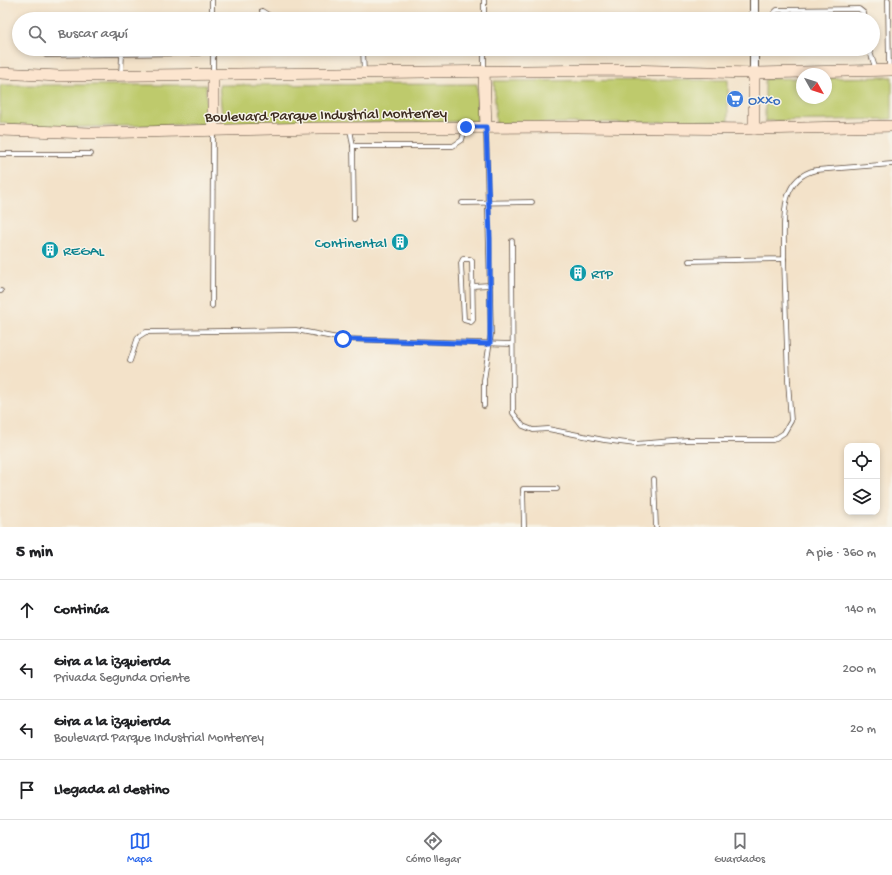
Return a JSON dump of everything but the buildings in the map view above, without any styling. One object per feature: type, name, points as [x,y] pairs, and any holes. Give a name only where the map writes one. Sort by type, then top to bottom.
[{"type":"street","points":[[754,0],[754,12]]},
{"type":"street","points":[[754,56],[754,129]]},
{"type":"street","points":[[0,73],[38,76],[620,70],[754,72],[890,70]]},
{"type":"street","points":[[484,71],[486,127]]},
{"type":"street","points":[[213,75],[213,130]]},
{"type":"street","name":"Boulevard Parque Industrial Monterrey","points":[[0,130],[91,133],[350,128],[486,127],[754,129],[892,126]]},
{"type":"lane","points":[[212,0],[212,12]]},
{"type":"lane","points":[[484,0],[484,12]]},
{"type":"lane","points":[[888,0],[890,70]]},
{"type":"lane","points":[[775,12],[777,10],[859,9],[863,12]]},
{"type":"lane","points":[[121,75],[122,56]]},
{"type":"lane","points":[[213,56],[213,75]]},
{"type":"lane","points":[[363,56],[364,73]]},
{"type":"lane","points":[[484,56],[484,71]]},
{"type":"lane","points":[[871,56],[876,70]]},
{"type":"lane","points":[[353,146],[453,146],[462,140],[466,127]]},
{"type":"lane","points":[[484,406],[484,380],[490,344],[486,127]]},
{"type":"lane","points":[[350,128],[353,146],[354,219]]},
{"type":"lane","points":[[212,306],[213,130]]},
{"type":"lane","points":[[0,154],[91,154]]},
{"type":"lane","points":[[512,241],[513,413],[517,420],[533,430],[548,429],[604,440],[635,444],[688,440],[773,440],[784,433],[791,421],[788,381],[784,259],[787,195],[799,177],[805,172],[892,164]]},
{"type":"lane","points":[[462,203],[532,202]]},
{"type":"lane","points":[[463,259],[470,259],[472,261],[472,286],[473,320],[465,322],[461,263],[463,259]]},
{"type":"lane","points":[[689,261],[784,259]]},
{"type":"lane","points":[[472,286],[490,285]]},
{"type":"lane","points":[[130,361],[138,337],[146,332],[296,330],[343,339],[512,344]]},
{"type":"lane","points":[[654,479],[656,527]]},
{"type":"lane","points":[[524,527],[523,490],[557,489]]},
{"type":"green space","points":[[892,77],[892,119],[765,121],[765,79],[796,78],[796,104],[832,104],[832,78]]},
{"type":"green space","points":[[728,80],[728,121],[496,124],[494,81]]},
{"type":"green space","points":[[477,84],[477,121],[223,126],[219,85]]},
{"type":"green space","points":[[0,85],[206,85],[207,124],[38,128],[0,123]]},
{"type":"place","name":"Oxxo","points":[[735,99]]},
{"type":"place","name":"Continental","points":[[400,242]]},
{"type":"place","name":"REGAL","points":[[50,250]]},
{"type":"place","name":"RTP","points":[[578,273]]},
{"type":"route","points":[[343,339],[471,342],[490,344],[490,239],[486,127],[466,127]]}]
